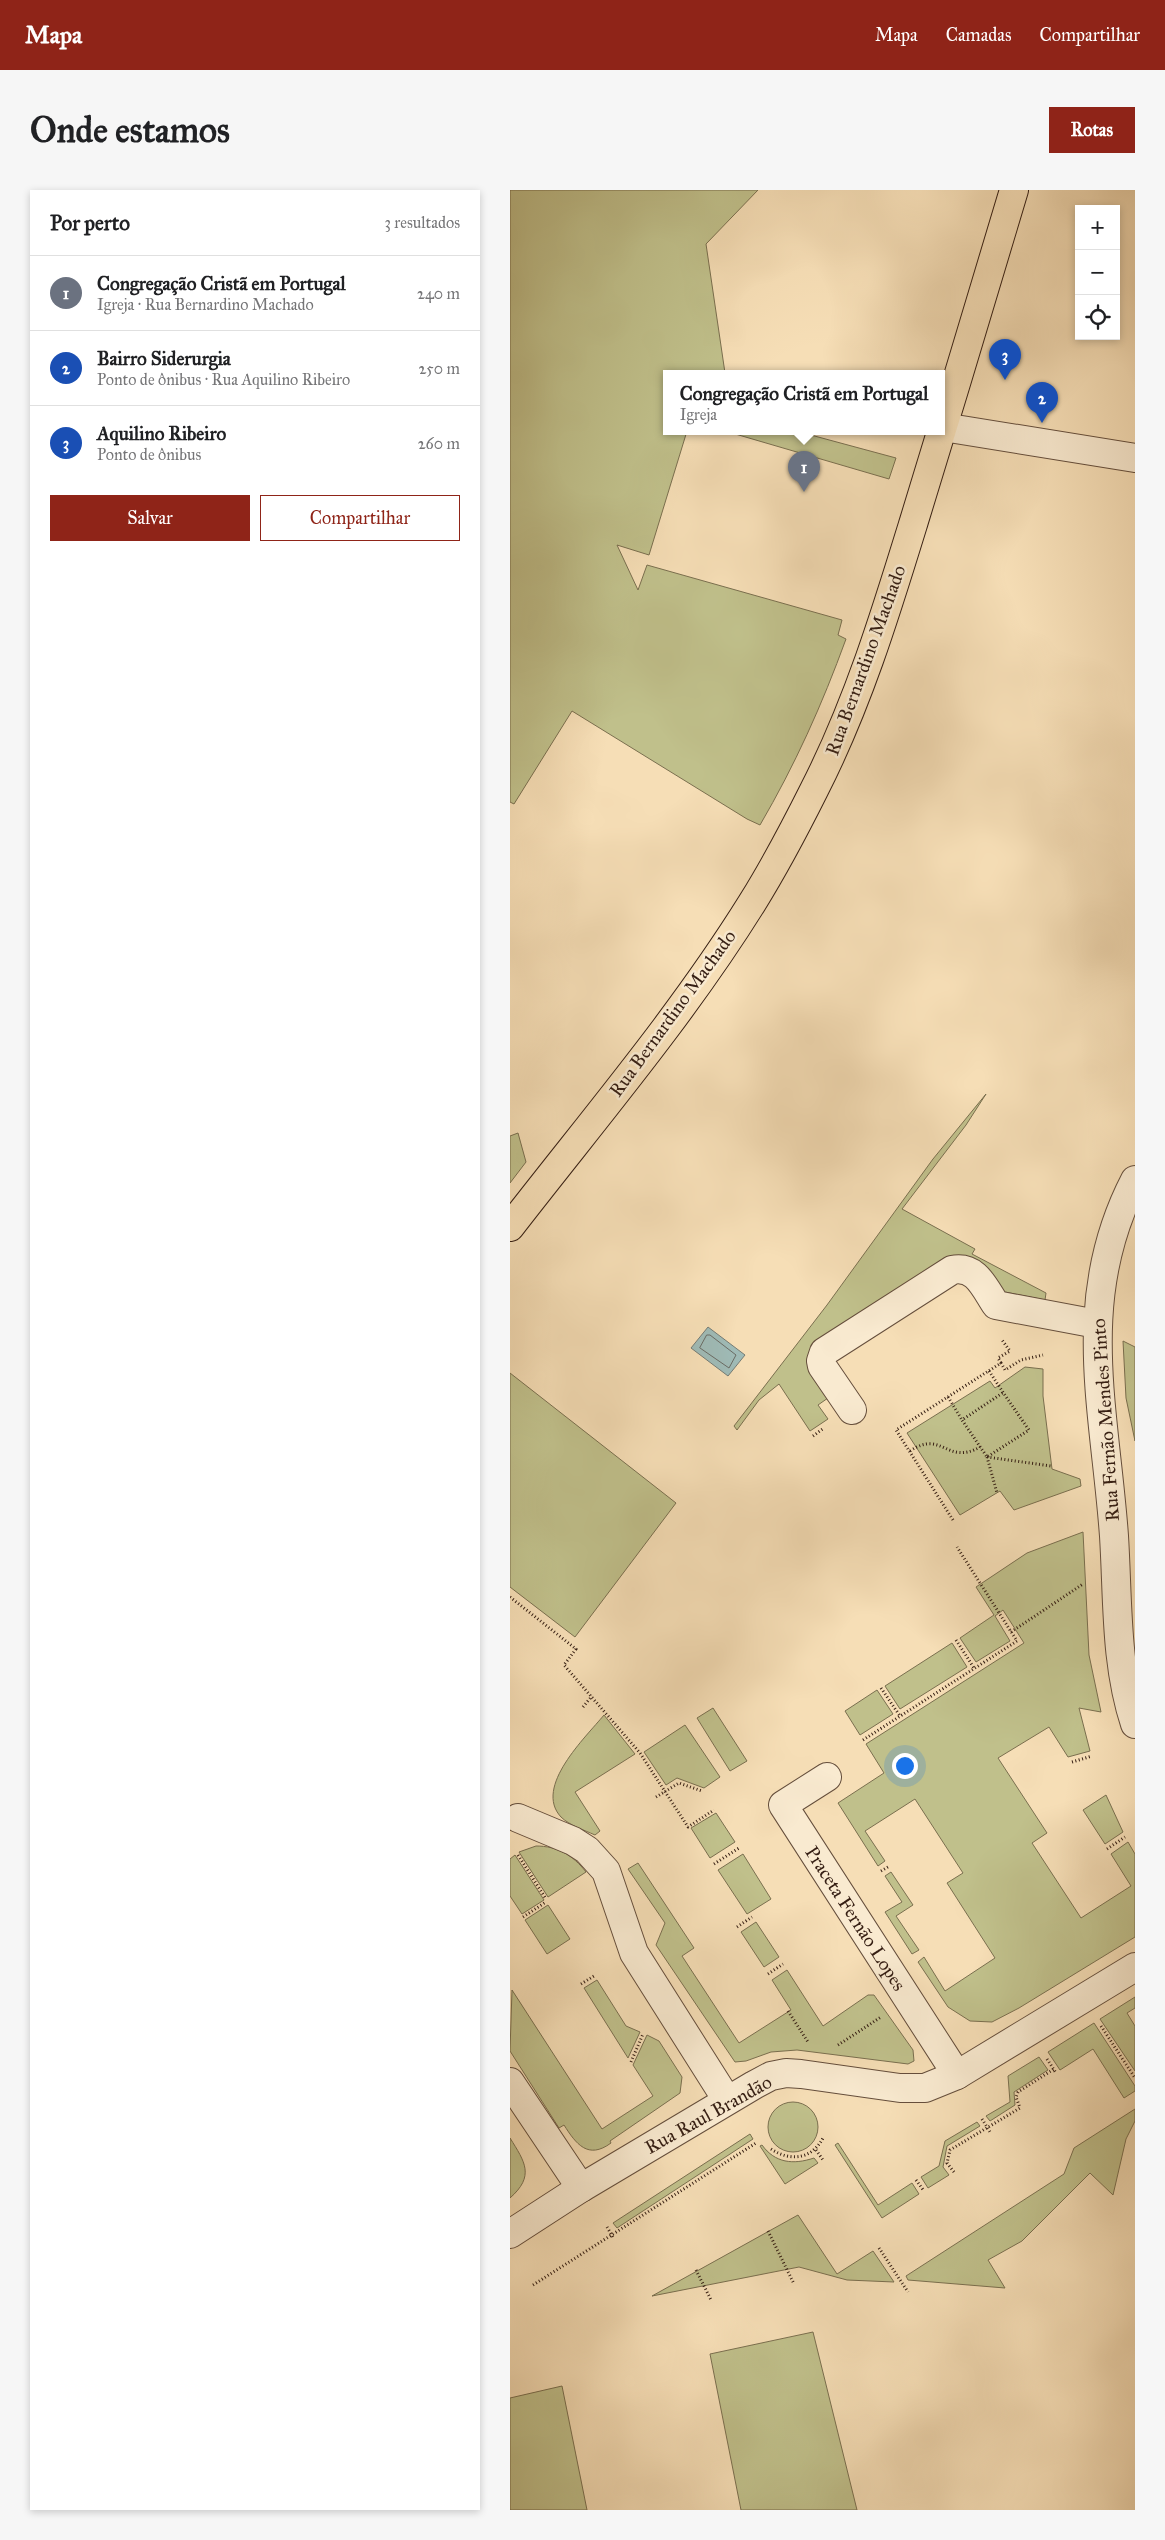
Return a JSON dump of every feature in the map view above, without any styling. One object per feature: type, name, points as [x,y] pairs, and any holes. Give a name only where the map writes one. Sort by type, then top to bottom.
[{"type":"main road","name":"Rua Bernardino Machado","points":[[945,420],[1014,190]]},
{"type":"main road","name":"Rua Bernardino Machado","points":[[510,1227],[712,962],[752,903],[786,844],[816,788],[857,693],[887,607],[941,435]]},
{"type":"street","points":[[945,427],[1135,458]]},
{"type":"street","name":"Rua Fernão Mendes Pinto","points":[[1135,1180],[1120,1211],[1108,1249],[1099,1293],[1097,1324],[1098,1364],[1124,1534],[1120,1659],[1126,1696],[1135,1724]]},
{"type":"street","points":[[852,1410],[822,1366],[821,1361],[824,1352],[952,1270],[960,1268],[975,1274],[996,1305],[1097,1324]]},
{"type":"street","name":"Praceta Fernão Lopes","points":[[827,1777],[783,1805],[957,2075]]},
{"type":"street","points":[[518,1818],[573,1841],[587,1850],[606,1871],[634,1953],[727,2100]]},
{"type":"street","name":"Rua Raul Brandão","points":[[510,2234],[581,2188],[727,2100],[771,2076],[786,2073],[900,2088],[925,2088],[957,2075],[1135,1967]]},
{"type":"street","points":[[510,2082],[581,2188]]},
{"type":"path","points":[[1006,1345],[1010,1351],[998,1358],[1005,1370],[1021,1360],[1042,1355]]},
{"type":"path","points":[[953,1520],[896,1430],[1001,1363]]},
{"type":"path","points":[[987,1457],[1028,1430],[989,1371]]},
{"type":"path","points":[[962,1420],[1004,1392]]},
{"type":"path","points":[[948,1397],[987,1457],[997,1493]]},
{"type":"path","points":[[910,1451],[926,1443],[942,1445],[955,1454],[969,1453],[980,1447]]},
{"type":"path","points":[[987,1457],[1051,1466]]},
{"type":"path","points":[[863,1740],[1017,1641],[957,1547]]},
{"type":"path","points":[[1011,1632],[1086,1583]]},
{"type":"path","points":[[510,1597],[576,1649],[564,1665],[640,1753],[688,1827],[714,1810]]},
{"type":"path","points":[[956,1640],[974,1668]]},
{"type":"path","points":[[881,1688],[900,1716]]},
{"type":"path","points":[[583,1707],[592,1696]]},
{"type":"path","points":[[1072,1762],[1092,1756]]},
{"type":"path","points":[[656,1797],[679,1783],[702,1791]]},
{"type":"path","points":[[1107,1849],[1125,1837]]},
{"type":"path","points":[[714,1864],[739,1848]]},
{"type":"path","points":[[517,1854],[546,1900],[523,1917]]},
{"type":"path","points":[[881,1871],[888,1867]]},
{"type":"path","points":[[738,1927],[752,1917]]},
{"type":"path","points":[[768,1974],[783,1964]]},
{"type":"path","points":[[581,1984],[594,1976]]},
{"type":"path","points":[[788,2011],[810,2044]]},
{"type":"path","points":[[834,2048],[887,2012]]},
{"type":"path","points":[[1097,2020],[1135,2078]]},
{"type":"path","points":[[631,2062],[643,2034]]},
{"type":"path","points":[[954,2172],[947,2163],[950,2150],[1020,2108],[1016,2096],[1018,2092],[1054,2069]]},
{"type":"path","points":[[982,2119],[990,2132]]},
{"type":"path","points":[[771,2149],[790,2158],[804,2156],[816,2150],[823,2138]]},
{"type":"path","points":[[533,2285],[613,2237],[756,2143]]},
{"type":"path","points":[[816,2150],[823,2160]]},
{"type":"path","points":[[708,2173],[711,2178]]},
{"type":"path","points":[[916,2180],[924,2191]]},
{"type":"path","points":[[607,2227],[613,2237]]},
{"type":"path","points":[[768,2231],[794,2284]]},
{"type":"path","points":[[879,2248],[908,2292]]},
{"type":"path","points":[[696,2270],[711,2300]]},
{"type":"green space","points":[[510,190],[758,190],[706,244],[725,370],[663,370],[663,435],[686,435],[649,555],[617,545],[638,590],[647,565],[842,620],[838,635],[846,639],[827,687],[796,757],[760,825],[747,819],[572,711],[514,804],[510,802]]},
{"type":"green space","points":[[739,435],[811,435],[896,458],[889,479]]},
{"type":"green space","points":[[986,1094],[966,1125],[902,1209],[975,1249],[972,1254],[1046,1293],[1045,1300],[1005,1292],[978,1261],[966,1256],[954,1256],[816,1347],[828,1398],[818,1405],[828,1419],[810,1431],[779,1384],[759,1400],[737,1430],[734,1426],[827,1305],[933,1159]]},
{"type":"green space","points":[[518,1133],[526,1162],[510,1183],[510,1136]]},
{"type":"green space","points":[[1123,1341],[1135,1347],[1135,1441],[1126,1398]]},
{"type":"green space","points":[[1025,1367],[1043,1369],[1043,1396],[1052,1469],[1080,1479],[1081,1486],[1014,1510],[1000,1491],[960,1515],[907,1433],[990,1381],[995,1388]]},
{"type":"green space","points":[[510,1373],[676,1503],[575,1637],[510,1587]]},
{"type":"green space","points":[[1083,1532],[1089,1655],[1101,1712],[1079,1708],[1090,1751],[1068,1757],[1049,1727],[998,1758],[1047,1833],[1032,1843],[1081,1918],[1131,1886],[1111,1854],[1128,1842],[1135,1854],[1135,1937],[1019,2008],[992,2022],[970,2021],[948,2007],[918,1962],[924,1957],[945,1991],[995,1958],[947,1883],[963,1873],[915,1799],[865,1831],[885,1861],[878,1866],[838,1803],[884,1773],[866,1744],[1024,1643],[1003,1610],[995,1616],[1010,1641],[976,1662],[960,1638],[994,1615],[976,1587],[1027,1553]]},
{"type":"green space","points":[[952,1643],[967,1667],[900,1709],[885,1686]]},
{"type":"green space","points":[[877,1690],[893,1714],[860,1735],[845,1711]]},
{"type":"green space","points":[[713,1708],[747,1761],[730,1771],[697,1718]]},
{"type":"green space","points":[[604,1715],[635,1754],[575,1792],[600,1831],[595,1835],[572,1825],[561,1817],[554,1805],[553,1791],[565,1763]]},
{"type":"green space","points":[[685,1725],[720,1777],[704,1788],[677,1778],[666,1785],[644,1752]]},
{"type":"green space","points":[[1106,1795],[1123,1832],[1105,1844],[1083,1810]]},
{"type":"green space","points":[[716,1813],[735,1842],[710,1858],[691,1828]]},
{"type":"green space","points":[[536,1846],[558,1850],[570,1856],[586,1872],[548,1897],[519,1852]]},
{"type":"green space","points":[[743,1854],[771,1899],[747,1914],[718,1870]]},
{"type":"green space","points":[[515,1855],[544,1900],[522,1914],[510,1896],[510,1859]]},
{"type":"green space","points":[[638,1863],[694,1948],[682,1956],[739,2043],[791,2010],[772,1980],[787,1970],[823,2026],[868,1995],[874,1995],[913,2050],[914,2061],[908,2064],[797,2050],[771,2052],[746,2061],[735,2062],[656,1945],[665,1923],[628,1869]]},
{"type":"green space","points":[[891,1872],[913,1905],[896,1916],[919,1950],[912,1954],[885,1912],[902,1902],[885,1876]]},
{"type":"green space","points":[[548,1905],[570,1939],[547,1954],[525,1920]]},
{"type":"green space","points":[[756,1922],[779,1957],[764,1967],[741,1932]]},
{"type":"green space","points":[[597,1980],[626,2026],[640,2032],[628,2058],[584,1988]]},
{"type":"green space","points":[[512,1990],[602,2129],[653,2096],[633,2065],[647,2035],[659,2041],[682,2077],[680,2093],[610,2141],[611,2143],[603,2148],[589,2150],[583,2148],[564,2125],[559,2128],[510,2051]]},
{"type":"green space","points":[[1135,1997],[1135,2008],[1127,2013],[1135,2026],[1135,2071],[1100,2019]]},
{"type":"green space","points":[[1094,2023],[1135,2086],[1135,2091],[1124,2098],[1093,2049],[1060,2070],[1048,2052]]},
{"type":"green space","points":[[1039,2057],[1048,2070],[1014,2092],[1015,2105],[990,2121],[986,2116],[1010,2102],[1008,2076]]},
{"type":"green space","points":[[788,2102],[798,2102],[811,2109],[818,2122],[818,2132],[811,2145],[798,2152],[788,2152],[779,2148],[772,2141],[768,2132],[768,2122],[772,2113],[779,2106]]},
{"type":"green space","points":[[1135,2109],[1135,2121],[1126,2139],[1113,2195],[1090,2173],[1022,2241],[988,2260],[1005,2288],[908,2280],[906,2276],[1064,2174],[1074,2148]]},
{"type":"green space","points":[[977,2122],[980,2126],[947,2146],[943,2167],[949,2175],[928,2188],[921,2177],[939,2166],[945,2141]]},
{"type":"green space","points":[[750,2134],[753,2139],[617,2228],[613,2223]]},
{"type":"green space","points":[[510,2138],[520,2154],[525,2169],[525,2176],[523,2183],[510,2198]]},
{"type":"green space","points":[[838,2143],[878,2205],[912,2183],[919,2194],[882,2218],[835,2145]]},
{"type":"green space","points":[[762,2145],[773,2156],[785,2161],[792,2162],[814,2158],[818,2163],[785,2184],[760,2146]]},
{"type":"green space","points":[[798,2215],[837,2274],[873,2251],[894,2282],[847,2280],[799,2267],[652,2296]]},
{"type":"green space","points":[[813,2332],[857,2510],[741,2510],[710,2354]]},
{"type":"green space","points":[[562,2386],[587,2510],[510,2510],[510,2398]]},
{"type":"water","points":[[708,1327],[745,1355],[728,1376],[691,1348]]},
{"type":"place","name":"Aquilino Ribeiro","points":[[1005,380]]},
{"type":"place","name":"Bairro Siderurgia","points":[[1042,423]]},
{"type":"place","name":"Congregação Cristã em Portugal","points":[[804,492]]}]
